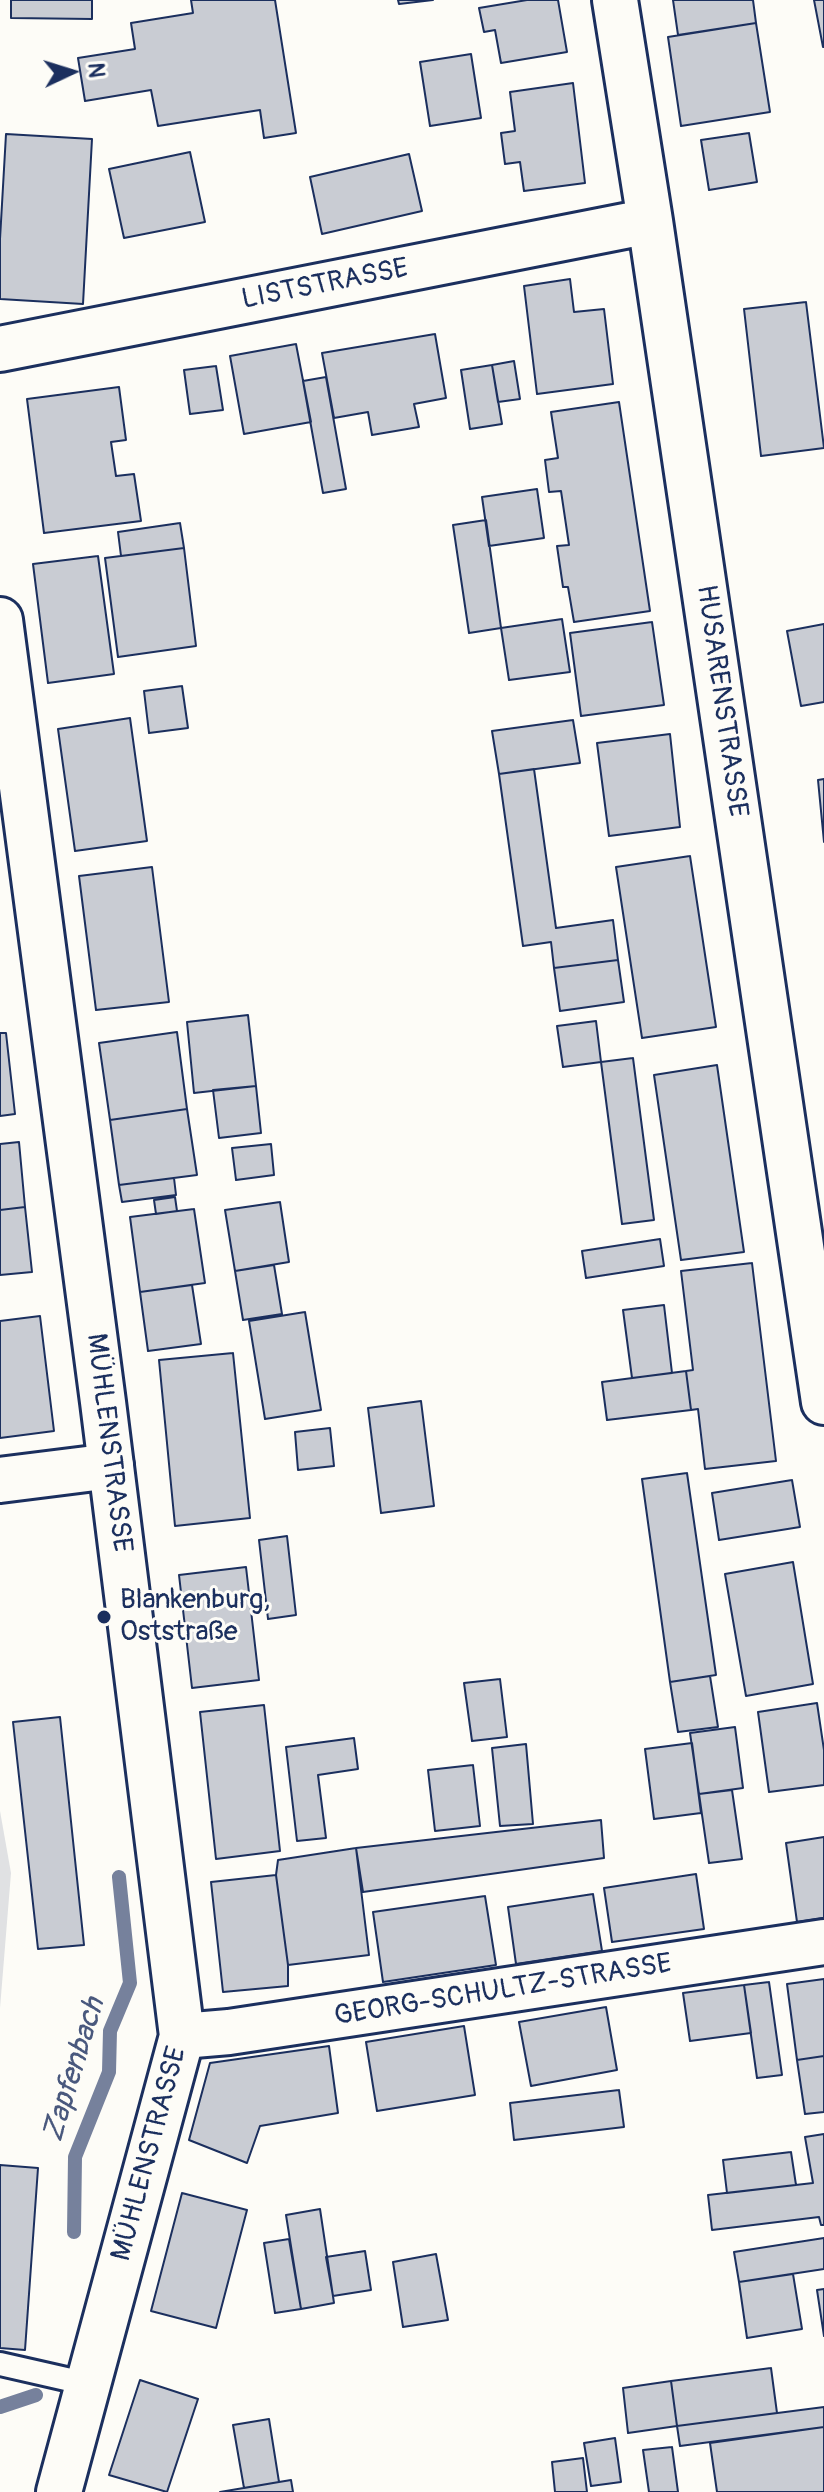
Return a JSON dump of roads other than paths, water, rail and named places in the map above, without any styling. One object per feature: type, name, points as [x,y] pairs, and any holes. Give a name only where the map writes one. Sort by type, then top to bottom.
[{"type":"street","name":"HUSARENSTRASSE","points":[[615,0],[824,1402]]},
{"type":"street","name":"LISTSTRASSE","points":[[0,349],[650,221]]},
{"type":"street","name":"MÜHLENSTRASSE","points":[[0,620],[182,2036],[59,2492]]},
{"type":"street","points":[[0,1480],[111,1466]]},
{"type":"street","name":"GEORG-SCHULTZ-STRASSE","points":[[182,2036],[229,2032],[824,1942]]},
{"type":"lane","points":[[0,2364],[88,2384]]},
{"type":"waterway","name":"Zapfenbach","points":[[74,2232],[75,2157],[109,2072],[110,2031],[130,1983],[119,1877]]},
{"type":"waterway","name":"Zapfenbach","points":[[0,2407],[36,2395]]},
{"type":"place","name":"Blankenburg, Oststraße","points":[[104,1617]]}]
